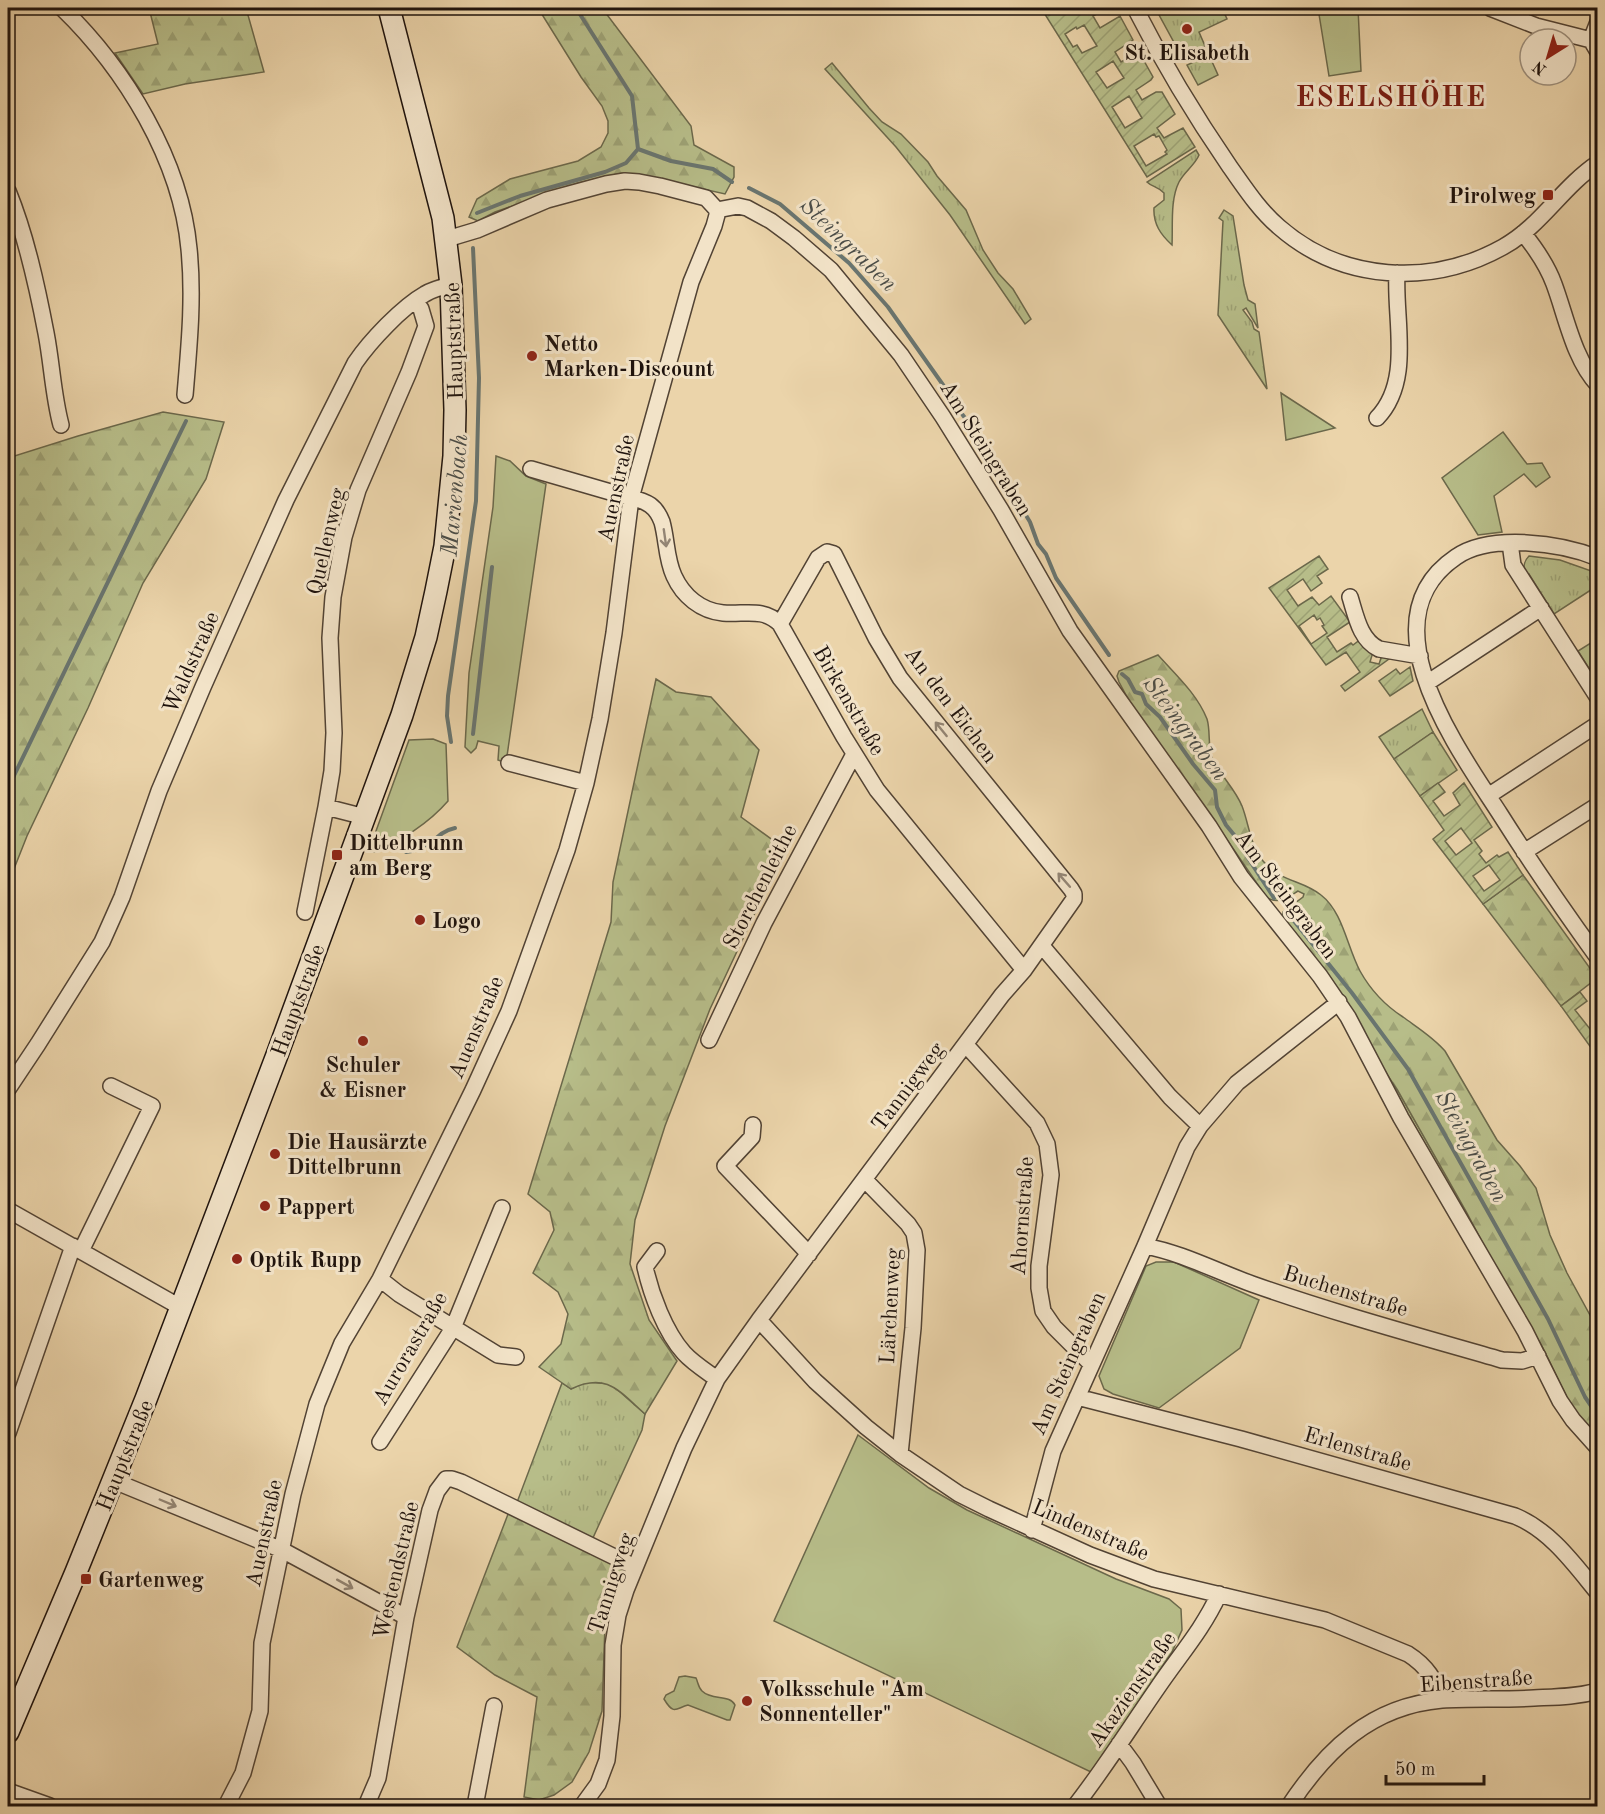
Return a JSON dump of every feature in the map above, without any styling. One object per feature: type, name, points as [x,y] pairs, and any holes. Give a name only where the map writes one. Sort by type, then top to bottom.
[{"type":"street","points":[[62,8],[84,29],[117,71],[147,117],[165,156],[181,204],[189,248],[191,284],[186,395]]},
{"type":"street","name":"Hauptstraße","points":[[8,1732],[114,1481],[365,817],[402,715],[426,637],[445,546],[454,456],[452,285],[447,239],[389,8]]},
{"type":"street","points":[[1135,8],[1184,96],[1214,144],[1257,204],[1277,225],[1310,249],[1333,260],[1366,270],[1397,273],[1431,272],[1457,267],[1496,250],[1523,233],[1569,187],[1598,163]]},
{"type":"street","points":[[1490,8],[1594,46],[1598,22]]},
{"type":"street","points":[[447,239],[477,230],[547,200],[625,181],[660,186],[706,198],[717,210]]},
{"type":"street","points":[[8,190],[21,228],[46,333],[61,425]]},
{"type":"street","name":"Am Steingraben","points":[[717,210],[738,206],[747,208],[794,237],[831,270],[901,355],[1001,510],[1070,631],[1209,826],[1241,878],[1339,1002],[1407,1128],[1525,1331],[1560,1401],[1598,1448]]},
{"type":"street","name":"Auenstraße","points":[[225,1806],[243,1773],[260,1711],[262,1643],[293,1494],[317,1404],[342,1343],[380,1280],[509,1011],[567,850],[586,783],[600,719],[631,498],[691,282],[714,226],[717,210]]},
{"type":"street","points":[[1523,233],[1548,269],[1570,335],[1590,378],[1598,385]]},
{"type":"street","points":[[1377,418],[1391,399],[1398,369],[1395,299],[1397,273]]},
{"type":"street","name":"Waldstraße","points":[[8,1089],[102,942],[122,897],[159,791],[212,666],[286,500],[355,363],[361,353],[415,301],[432,290],[452,285]]},
{"type":"street","name":"Quellenweg","points":[[305,912],[332,771],[334,733],[330,638],[333,597],[344,537],[358,490],[409,372],[426,326],[421,309],[415,301]]},
{"type":"street","points":[[531,469],[650,504],[659,515],[664,530],[674,578],[688,597],[710,610],[724,613],[761,613],[774,618],[780,624]]},
{"type":"street","points":[[1598,558],[1557,546],[1541,544],[1510,543],[1468,550],[1458,555],[1437,573],[1424,592],[1419,606],[1417,635],[1427,683],[1442,721],[1524,852],[1598,958]]},
{"type":"street","points":[[1510,543],[1513,565],[1598,698]]},
{"type":"street","name":"An den Eichen","points":[[780,624],[818,558],[827,552],[832,552],[838,558],[876,638],[900,678],[1074,894],[1071,905],[1042,946]]},
{"type":"street","points":[[1350,597],[1360,629],[1374,646],[1379,649],[1420,656]]},
{"type":"street","points":[[1427,683],[1541,608]]},
{"type":"street","name":"Birkenstraße","points":[[780,624],[877,790],[1024,970]]},
{"type":"street","points":[[1488,795],[1598,724]]},
{"type":"street","name":"Storchenleithe","points":[[709,1040],[764,923],[854,754]]},
{"type":"street","points":[[509,763],[586,783]]},
{"type":"street","points":[[1524,852],[1598,805]]},
{"type":"street","points":[[326,807],[365,817]]},
{"type":"street","points":[[1042,946],[1170,1096],[1200,1126]]},
{"type":"street","name":"Tannigweg","points":[[582,1806],[598,1784],[607,1760],[612,1716],[613,1645],[618,1615],[635,1567],[684,1448],[717,1379],[1002,995],[1042,946]]},
{"type":"street","name":"Am Steingraben","points":[[1032,1530],[1053,1450],[1187,1147],[1200,1126],[1237,1083],[1339,1002]]},
{"type":"street","name":"Ahornstraße","points":[[966,1045],[1037,1123],[1047,1144],[1051,1175],[1039,1266],[1042,1311],[1054,1327],[1091,1364]]},
{"type":"street","points":[[8,1432],[77,1249],[152,1106],[111,1086]]},
{"type":"street","points":[[753,1125],[752,1137],[725,1166],[809,1254]]},
{"type":"street","name":"Lärchenweg","points":[[865,1180],[908,1224],[914,1233],[917,1250],[913,1328],[900,1454]]},
{"type":"street","name":"Aurorastraße","points":[[380,1442],[453,1328],[502,1208]]},
{"type":"street","points":[[8,1210],[180,1307]]},
{"type":"street","name":"Buchenstraße","points":[[1145,1246],[1168,1250],[1263,1287],[1502,1360],[1529,1360],[1538,1356]]},
{"type":"street","points":[[657,1251],[645,1267],[653,1297],[683,1352],[700,1368],[717,1379]]},
{"type":"street","points":[[380,1280],[498,1355],[516,1357]]},
{"type":"street","name":"Lindenstraße","points":[[759,1320],[815,1381],[900,1454],[959,1494],[1032,1530],[1144,1576],[1180,1587],[1219,1594],[1325,1620],[1408,1654],[1428,1671],[1435,1681],[1442,1700]]},
{"type":"street","name":"Erlenstraße","points":[[1077,1397],[1241,1439],[1515,1516],[1529,1522],[1551,1539],[1598,1593]]},
{"type":"street","name":"Westendstraße","points":[[366,1806],[378,1778],[406,1617],[430,1510],[436,1491],[446,1479],[460,1482],[635,1567]]},
{"type":"street","points":[[114,1481],[282,1550],[406,1617]]},
{"type":"street","name":"Akazienstraße","points":[[1075,1806],[1193,1641],[1219,1594]]},
{"type":"street","name":"Eibenstraße","points":[[1289,1806],[1333,1749],[1376,1719],[1394,1712],[1442,1700],[1514,1700],[1573,1696],[1598,1691]]},
{"type":"street","points":[[475,1806],[494,1706]]},
{"type":"street","points":[[1119,1744],[1159,1806]]},
{"type":"street","points":[[8,1791],[50,1806]]},
{"type":"green space","points":[[149,8],[246,8],[264,72],[185,84],[143,94],[115,53],[158,44]]},
{"type":"green space","points":[[538,8],[602,8],[691,126],[694,145],[734,167],[734,177],[725,194],[622,173],[578,183],[495,212],[478,221],[469,217],[477,199],[510,179],[578,161],[601,147],[608,133],[608,121],[602,106]]},
{"type":"green space","points":[[1041,8],[1051,8],[1055,13],[1065,8],[1107,8],[1093,16],[1100,28],[1120,16],[1133,40],[1115,52],[1121,62],[1139,52],[1153,77],[1136,90],[1142,100],[1156,92],[1162,92],[1175,114],[1157,128],[1164,138],[1183,128],[1195,147],[1147,177]],"holes":[[[1084,25],[1097,46],[1082,53],[1077,45],[1073,47],[1065,34],[1076,27],[1077,29]],[[1113,61],[1124,78],[1107,88],[1096,72]],[[1129,96],[1142,118],[1125,128],[1112,107]],[[1154,134],[1156,137],[1159,136],[1167,154],[1146,166],[1134,146]]]},
{"type":"green space","name":"St. Elisabeth","points":[[1169,8],[1205,8],[1208,14],[1222,8],[1227,19],[1199,32],[1205,46],[1182,57],[1158,13]]},
{"type":"green space","points":[[1318,8],[1358,8],[1361,71],[1329,76]]},
{"type":"green space","points":[[1209,55],[1218,75],[1198,85],[1187,65]]},
{"type":"green space","points":[[832,63],[882,122],[901,134],[928,162],[966,210],[983,250],[998,273],[1013,289],[1031,319],[1025,324],[950,215],[896,147],[825,69]]},
{"type":"green space","points":[[1196,150],[1199,155],[1197,159],[1181,178],[1176,189],[1173,205],[1172,245],[1161,233],[1155,219],[1154,208],[1164,200],[1164,193],[1147,182]]},
{"type":"green space","points":[[1224,210],[1233,216],[1244,285],[1248,300],[1255,304],[1258,328],[1246,308],[1243,310],[1254,329],[1259,332],[1267,389],[1218,315],[1223,221],[1219,218]]},
{"type":"green space","points":[[1281,393],[1335,428],[1286,440]]},
{"type":"green space","points":[[163,412],[224,422],[206,479],[143,583],[88,708],[27,836],[8,884],[8,458]]},
{"type":"green space","points":[[1503,432],[1527,464],[1542,463],[1550,477],[1536,487],[1524,474],[1494,496],[1502,532],[1478,535],[1442,478]]},
{"type":"green space","points":[[496,456],[510,461],[526,476],[546,484],[506,763],[498,760],[499,746],[478,741],[471,753],[465,747],[469,673],[493,507]]},
{"type":"green space","points":[[1319,556],[1328,569],[1317,576],[1322,583],[1311,591],[1303,579],[1287,590],[1298,606],[1312,597],[1319,605],[1331,596],[1350,622],[1327,637],[1337,652],[1361,639],[1373,652],[1370,662],[1379,664],[1382,655],[1393,656],[1345,691],[1341,686],[1360,672],[1346,652],[1326,665],[1269,588]],"holes":[[[1314,615],[1317,620],[1320,618],[1327,633],[1311,644],[1299,626]]]},
{"type":"green space","points":[[1529,556],[1560,560],[1597,573],[1597,586],[1554,614],[1529,574],[1526,576],[1524,565]]},
{"type":"green space","points":[[1597,639],[1597,681],[1578,651]]},
{"type":"green space","points":[[1158,655],[1186,685],[1203,710],[1208,724],[1213,760],[1239,800],[1252,841],[1263,861],[1284,877],[1314,890],[1328,902],[1340,920],[1355,962],[1369,984],[1391,1008],[1445,1051],[1497,1140],[1536,1188],[1550,1235],[1567,1273],[1597,1328],[1597,1440],[1572,1408],[1543,1348],[1500,1276],[1398,1091],[1282,916],[1283,912],[1304,894],[1298,891],[1280,900],[1267,898],[1133,708],[1119,682],[1117,676],[1119,671]]},
{"type":"green space","points":[[1410,667],[1413,681],[1390,696],[1379,681],[1396,669],[1400,674]]},
{"type":"green space","points":[[656,679],[676,692],[711,697],[759,750],[741,817],[785,849],[710,1009],[665,1126],[635,1220],[630,1264],[649,1320],[677,1361],[645,1414],[612,1386],[594,1382],[571,1389],[539,1367],[561,1344],[568,1314],[558,1292],[533,1273],[554,1230],[550,1212],[528,1194],[611,922],[613,882]]},
{"type":"green space","points":[[1422,709],[1433,732],[1394,759],[1379,737]]},
{"type":"green space","points":[[1433,732],[1457,770],[1420,796],[1394,759]]},
{"type":"green space","points":[[433,739],[446,744],[448,801],[414,831],[374,852],[372,842],[409,740]]},
{"type":"green space","points":[[1438,783],[1445,792],[1433,801],[1444,816],[1460,805],[1453,793],[1464,783],[1492,827],[1474,840],[1482,851],[1479,854],[1486,863],[1497,855],[1499,857],[1508,852],[1523,875],[1483,904],[1433,839],[1444,830],[1420,796]],"holes":[[[1461,828],[1472,843],[1456,855],[1445,841]],[[1489,865],[1500,880],[1484,891],[1473,876]]]},
{"type":"green space","points":[[1523,875],[1597,978],[1561,1006],[1483,904]]},
{"type":"green space","points":[[1580,992],[1587,1001],[1575,1010],[1590,1029],[1597,1024],[1597,1056],[1561,1006]]},
{"type":"green space","points":[[1377,1060],[1398,1091],[1500,1276],[1464,1218]]},
{"type":"green space","points":[[1156,1262],[1174,1262],[1259,1300],[1240,1348],[1159,1408],[1113,1394],[1104,1389],[1099,1376],[1146,1266]]},
{"type":"green space","points":[[586,1382],[611,1384],[645,1414],[642,1430],[592,1540],[516,1505],[562,1383],[571,1389]]},
{"type":"green space","points":[[858,1435],[929,1488],[967,1510],[1116,1579],[1169,1599],[1181,1609],[1182,1630],[1172,1652],[1091,1772],[774,1621]]},
{"type":"green space","points":[[510,1509],[627,1567],[605,1625],[602,1711],[589,1752],[572,1782],[554,1795],[539,1800],[524,1797],[537,1697],[495,1675],[457,1647]]},
{"type":"green space","points":[[679,1677],[696,1678],[700,1688],[706,1694],[733,1702],[735,1705],[730,1720],[688,1705],[675,1710],[670,1708],[664,1699],[666,1695],[674,1691]]},
{"type":"waterway","name":"Marienbach","points":[[477,213],[520,196],[605,172],[626,163],[638,149],[632,96],[576,8]]},
{"type":"waterway","name":"Steingraben","points":[[638,149],[671,161],[713,169],[732,182]]},
{"type":"waterway","name":"Steingraben","points":[[749,188],[780,204],[849,263],[888,307],[953,399]]},
{"type":"waterway","name":"Marienbach","points":[[451,742],[447,716],[448,696],[476,501],[479,378],[473,248]]},
{"type":"waterway","name":"Steingraben","points":[[962,414],[1007,477],[1012,492],[1030,522],[1038,544],[1046,554],[1056,578],[1109,655]]},
{"type":"waterway","points":[[8,788],[186,421]]},
{"type":"waterway","points":[[473,734],[492,567]]},
{"type":"waterway","name":"Steingraben","points":[[1122,674],[1128,679],[1135,692],[1142,694],[1146,704],[1160,717],[1193,764],[1215,790],[1217,807],[1226,825],[1274,898]]},
{"type":"waterway","points":[[406,852],[419,846],[430,845],[441,834],[455,828]]},
{"type":"waterway","name":"Steingraben","points":[[1286,911],[1352,993],[1408,1069],[1548,1319],[1585,1397],[1598,1416]]},
{"type":"place","name":"St. Elisabeth","points":[[1187,29]]},
{"type":"place","name":"Pirolweg","points":[[1548,195]]},
{"type":"place","name":"Netto Marken-Discount","points":[[532,356]]},
{"type":"place","name":"Dittelbrunn am Berg","points":[[337,855]]},
{"type":"place","name":"Logo","points":[[420,920]]},
{"type":"place","name":"Schuler & Eisner","points":[[363,1041]]},
{"type":"place","name":"Die Hausärzte Dittelbrunn","points":[[275,1154]]},
{"type":"place","name":"Pappert","points":[[265,1206]]},
{"type":"place","name":"Optik Rupp","points":[[237,1259]]},
{"type":"place","name":"Gartenweg","points":[[86,1579]]},
{"type":"place","name":"Volksschule \"Am Sonnenteller\"","points":[[747,1701]]},
{"type":"district","name":"ESELSHÖHE","points":[[1391,96]]}]
